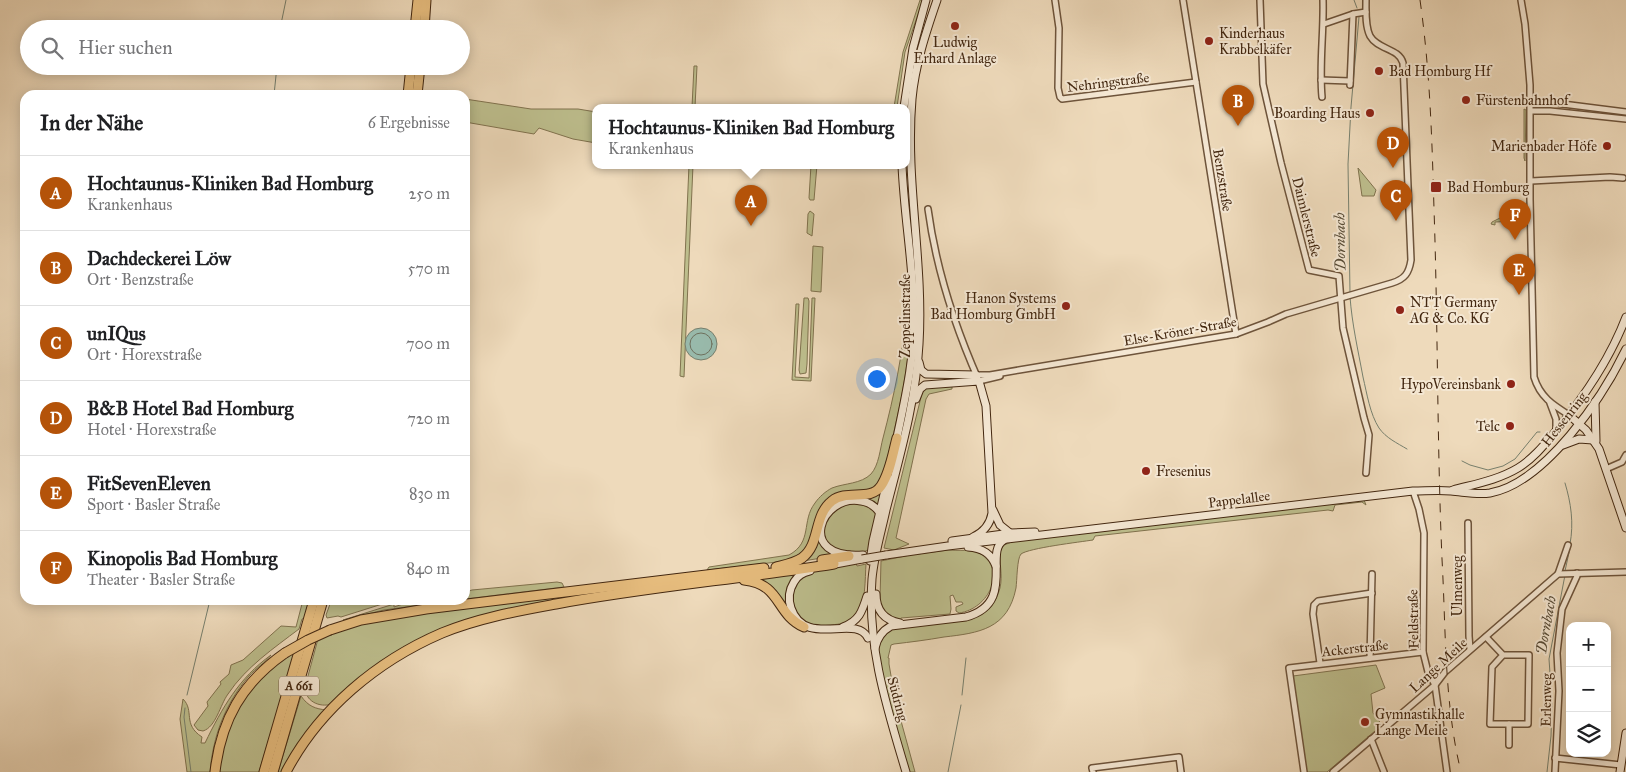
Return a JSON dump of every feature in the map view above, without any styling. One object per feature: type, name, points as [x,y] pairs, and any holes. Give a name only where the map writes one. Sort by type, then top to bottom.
[{"type":"highway","points":[[425,20],[426,0]]},
{"type":"highway","points":[[412,20],[417,3]]},
{"type":"highway","points":[[416,20],[417,3]]},
{"type":"highway","points":[[407,75],[408,90]]},
{"type":"highway","points":[[418,90],[419,75]]},
{"type":"highway","points":[[776,567],[798,560],[807,553],[814,541],[821,514],[833,500],[844,495],[870,494],[881,487],[897,438]]},
{"type":"highway","points":[[286,772],[304,743],[337,704],[367,677],[394,658],[426,640],[458,627],[566,598],[849,556]]},
{"type":"highway","points":[[215,772],[222,735],[234,708],[256,677],[296,646],[330,630],[361,620],[380,617],[635,590],[834,564]]},
{"type":"highway","points":[[729,579],[757,582],[766,587],[776,596],[790,617],[804,626]]},
{"type":"highway","name":"A 661","points":[[264,772],[313,605]]},
{"type":"highway","name":"A 661","points":[[273,772],[301,682],[322,605]]},
{"type":"main road","points":[[904,104],[913,48],[926,0]]},
{"type":"main road","name":"Zeppelinstraße","points":[[870,635],[872,579],[878,544],[911,406],[918,357],[920,306],[912,191],[911,121],[917,66],[937,0]]},
{"type":"main road","name":"Zeppelinstraße","points":[[870,635],[867,596],[872,549],[910,377],[914,316],[913,281],[902,169]]},
{"type":"main road","name":"Hessenring","points":[[1450,491],[1488,481],[1518,468],[1534,456],[1570,415],[1599,372],[1624,332],[1626,317]]},
{"type":"main road","name":"Hessenring","points":[[1450,491],[1480,494],[1497,491],[1527,475],[1547,460],[1560,447],[1595,401],[1616,369],[1626,349]]},
{"type":"main road","points":[[918,357],[921,370],[926,374],[977,378]]},
{"type":"main road","points":[[900,452],[920,389],[925,385],[977,378]]},
{"type":"main road","points":[[973,537],[988,525],[992,513],[986,406],[977,378]]},
{"type":"main road","points":[[958,382],[971,385],[984,395]]},
{"type":"main road","points":[[1594,442],[1595,401]]},
{"type":"main road","points":[[1570,415],[1594,442],[1606,468],[1626,528]]},
{"type":"main road","points":[[1560,447],[1579,440],[1594,442]]},
{"type":"main road","name":"Pappelallee","points":[[804,626],[795,618],[789,596],[796,579],[804,573],[862,557],[1413,491],[1430,492]]},
{"type":"main road","name":"Pappelallee","points":[[1400,493],[1414,494],[1450,491]]},
{"type":"main road","points":[[849,556],[834,553],[825,545],[821,532],[822,522],[826,516],[836,506],[853,500],[872,504],[880,513]]},
{"type":"main road","points":[[992,506],[996,519],[1011,533]]},
{"type":"main road","name":"Pappelallee","points":[[887,554],[973,537],[1011,533],[1081,530]]},
{"type":"main road","points":[[874,651],[876,642],[882,633],[891,626],[903,623],[966,617],[985,607],[993,596],[997,581],[997,547],[1006,540]]},
{"type":"main road","points":[[878,544],[876,596],[878,608],[889,619],[903,623]]},
{"type":"main road","points":[[948,546],[980,548],[992,558],[997,568]]},
{"type":"main road","name":"Pappelallee","points":[[849,556],[862,557]]},
{"type":"main road","points":[[840,628],[853,622],[860,616],[867,596]]},
{"type":"main road","points":[[804,626],[820,629],[860,630],[870,635]]},
{"type":"main road","name":"Südring","points":[[870,635],[884,698],[906,772]]},
{"type":"main road","name":"Südring","points":[[870,635],[874,678],[902,772]]},
{"type":"main road","points":[[1621,768],[1626,733]]},
{"type":"street","name":"Nehringstraße","points":[[1055,0],[1059,28],[1058,88],[1062,99],[1196,82]]},
{"type":"street","name":"Benzstraße","points":[[1183,0],[1236,334]]},
{"type":"street","name":"Daimlerstraße","points":[[1260,0],[1263,84],[1309,270],[1339,276],[1343,328],[1369,434],[1366,473]]},
{"type":"street","points":[[1322,97],[1323,0]]},
{"type":"street","name":"Else-Kröner-Straße","points":[[977,378],[1236,334],[1286,314],[1400,281],[1408,272],[1411,260],[1403,63],[1399,55],[1372,39],[1368,28],[1366,0]]},
{"type":"street","points":[[1521,0],[1527,43],[1531,111],[1534,370],[1538,388],[1550,403],[1570,415]]},
{"type":"street","points":[[1324,24],[1366,12]]},
{"type":"street","points":[[1321,80],[1350,83],[1354,14]]},
{"type":"street","points":[[1530,100],[1560,102],[1626,112]]},
{"type":"street","points":[[1560,102],[1560,112]]},
{"type":"street","points":[[1531,111],[1626,119]]},
{"type":"street","points":[[1531,181],[1623,178]]},
{"type":"street","points":[[928,209],[934,244],[961,341],[977,378]]},
{"type":"street","name":"Hessenring","points":[[1550,403],[1556,419],[1556,431]]},
{"type":"street","points":[[1606,468],[1622,462],[1626,454]]},
{"type":"street","name":"Feldstraße","points":[[1414,494],[1423,527],[1423,652],[1428,672],[1435,685],[1447,772]]},
{"type":"street","name":"Ulmenweg","points":[[1468,523],[1468,636],[1470,649]]},
{"type":"street","name":"Lange Meile","points":[[1333,772],[1435,685],[1445,672],[1470,649],[1559,574],[1568,545]]},
{"type":"street","points":[[1559,574],[1625,572]]},
{"type":"street","name":"Erlenweg","points":[[1555,772],[1558,691],[1557,653],[1562,609],[1577,576],[1574,573]]},
{"type":"street","points":[[1370,658],[1372,574]]},
{"type":"street","points":[[1320,664],[1314,605],[1318,601],[1372,593]]},
{"type":"street","points":[[1486,637],[1503,655],[1529,655],[1528,724],[1490,724],[1492,667],[1503,655]]},
{"type":"street","name":"Ackerstraße","points":[[1304,772],[1289,668],[1423,652]]},
{"type":"street","points":[[1509,724],[1509,745]]},
{"type":"street","points":[[1371,739],[1384,772]]},
{"type":"street","points":[[1093,772],[1092,768],[1179,757],[1181,772]]},
{"type":"street","points":[[1555,758],[1621,768]]},
{"type":"green space","points":[[920,0],[923,0],[905,52],[897,104],[894,104],[903,52]]},
{"type":"green space","points":[[694,66],[697,66],[695,104],[692,104]]},
{"type":"green space","points":[[470,100],[531,109],[578,109],[592,111],[592,142],[573,139],[539,128],[534,134],[470,123]]},
{"type":"green space","points":[[1524,109],[1526,110],[1525,161],[1524,158]]},
{"type":"green space","points":[[1358,168],[1376,190],[1374,196],[1362,196]]},
{"type":"green space","points":[[689,169],[693,169],[684,377],[680,376]]},
{"type":"green space","points":[[811,169],[817,169],[814,200],[809,198]]},
{"type":"green space","points":[[1520,208],[1518,211],[1520,224],[1517,221],[1495,222],[1495,225],[1491,224],[1516,210]]},
{"type":"green space","points":[[810,211],[814,214],[812,236],[807,233],[808,214]]},
{"type":"green space","points":[[813,246],[823,247],[821,292],[811,291]]},
{"type":"green space","points":[[804,298],[808,298],[809,301],[807,364],[806,373],[800,374],[799,370]]},
{"type":"green space","points":[[812,298],[815,298],[811,381],[792,380],[796,304],[799,304],[795,377],[809,378]]},
{"type":"green space","points":[[906,311],[909,324],[909,344],[906,369],[889,451],[878,487],[823,505],[815,522],[809,544],[797,556],[786,561],[707,570],[709,567],[789,555],[801,544],[808,517],[821,496],[832,488],[858,482],[871,474],[879,457],[894,391],[903,343]]},
{"type":"green space","points":[[952,386],[952,389],[929,394],[926,399],[896,538],[909,544],[894,550],[884,548],[922,393],[927,388]]},
{"type":"green space","points":[[884,487],[880,507],[866,499],[852,498],[839,502],[828,510],[821,520],[819,532],[823,545],[834,556],[803,561],[809,555],[812,548],[821,518],[824,511],[830,505],[844,499],[872,495]]},
{"type":"green space","points":[[1364,500],[1366,505],[1362,502],[1335,505],[1333,511],[1328,510],[1095,536],[1093,540],[1044,547],[1021,554],[1012,602],[999,620],[980,631],[891,645],[888,658],[895,699],[915,772],[909,772],[889,706],[877,650],[881,638],[888,631],[895,628],[958,621],[984,612],[991,606],[1000,588],[1000,550],[1004,545],[1017,540]]},
{"type":"green space","points":[[846,503],[865,503],[876,513],[869,550],[858,553],[834,550],[825,539],[823,531],[826,521]]},
{"type":"green space","points":[[948,550],[976,552],[988,560],[993,578],[991,588],[979,604],[970,610],[959,613],[956,611],[956,607],[963,604],[962,602],[956,602],[953,595],[950,596],[950,614],[901,618],[901,620],[893,618],[886,613],[878,600],[880,599],[881,561]]},
{"type":"green space","points":[[856,563],[857,566],[866,564],[862,606],[856,617],[844,623],[825,626],[811,624],[801,619],[793,607],[792,599],[796,585],[801,579],[807,574],[818,570]]},
{"type":"green space","points":[[799,573],[792,580],[789,609],[757,578]]},
{"type":"green space","points":[[557,582],[562,583],[564,587],[470,598],[470,591]]},
{"type":"green space","points":[[563,596],[563,601],[445,629],[332,704],[318,704],[307,696],[305,687],[318,639],[337,630],[386,618]]},
{"type":"green space","points":[[302,605],[308,605],[305,618],[302,619],[299,629],[261,658],[243,675],[228,694],[211,725],[203,731],[198,730],[194,725],[208,706],[207,702],[221,684],[220,682],[229,674],[231,665],[243,660],[281,626],[296,627]]},
{"type":"green space","points":[[330,605],[379,605],[341,617],[327,618],[326,615]]},
{"type":"green space","points":[[391,605],[394,605],[394,607],[400,605],[421,605],[384,610],[343,620]]},
{"type":"green space","points":[[295,652],[259,772],[218,772],[224,738],[242,699],[272,665]]},
{"type":"green space","points":[[271,655],[249,676],[227,709],[217,733],[210,772],[187,772],[180,719],[183,699],[188,708],[192,727],[202,737],[201,743],[205,743],[232,694],[260,664]]},
{"type":"green space","points":[[1376,665],[1385,688],[1371,694],[1373,713],[1382,725],[1327,772],[1304,772],[1293,676]]},
{"type":"green space","points":[[301,696],[312,706],[327,710],[284,772],[278,772]]},
{"type":"water","points":[[701,328],[712,333],[717,344],[712,355],[701,360],[690,355],[685,344],[690,333]]},
{"type":"waterway","points":[[282,20],[286,0]]},
{"type":"waterway","name":"Dornbach","points":[[1354,0],[1357,8]]},
{"type":"waterway","name":"Dornbach","points":[[1350,293],[1348,164],[1359,17]]},
{"type":"waterway","points":[[275,90],[276,75]]},
{"type":"waterway","name":"Dornbach","points":[[1350,297],[1363,377],[1373,417],[1385,435],[1407,449]]},
{"type":"waterway","name":"Dornbach","points":[[1462,461],[1488,470],[1503,466],[1515,459],[1537,432],[1540,432]]},
{"type":"waterway","name":"Dornbach","points":[[1565,483],[1571,513],[1570,544]]},
{"type":"waterway","name":"Dornbach","points":[[1565,571],[1570,548]]},
{"type":"waterway","name":"Dornbach","points":[[1547,772],[1552,703],[1549,659],[1565,575]]},
{"type":"waterway","points":[[187,695],[209,605]]},
{"type":"waterway","points":[[962,695],[966,658]]},
{"type":"waterway","points":[[948,772],[961,705]]},
{"type":"waterway","points":[[185,708],[184,717],[191,772]]},
{"type":"railway","points":[[1420,0],[1428,78],[1432,157],[1440,515],[1447,666],[1451,720],[1461,772]]},
{"type":"place","name":"Ludwig Erhard Anlage","points":[[955,26]]},
{"type":"place","name":"Kinderhaus Krabbelkäfer","points":[[1209,41]]},
{"type":"place","name":"Bad Homburg Hf","points":[[1379,71]]},
{"type":"place","name":"Fürstenbahnhof","points":[[1466,100]]},
{"type":"place","name":"Boarding Haus","points":[[1370,113]]},
{"type":"place","name":"Dachdeckerei Löw","points":[[1238,126]]},
{"type":"place","name":"Marienbader Höfe","points":[[1607,146]]},
{"type":"place","name":"B&B Hotel Bad Homburg","points":[[1393,168]]},
{"type":"place","name":"Bad Homburg","points":[[1436,187]]},
{"type":"place","name":"unIQus","points":[[1396,221]]},
{"type":"place","name":"Hochtaunus-Kliniken Bad Homburg","points":[[751,226]]},
{"type":"place","name":"Kinopolis Bad Homburg","points":[[1515,240]]},
{"type":"place","name":"FitSevenEleven","points":[[1519,295]]},
{"type":"place","name":"Hanon Systems Bad Homburg GmbH","points":[[1066,306]]},
{"type":"place","name":"NTT Germany AG & Co. KG","points":[[1400,310]]},
{"type":"place","name":"HypoVereinsbank","points":[[1511,384]]},
{"type":"place","name":"Telc","points":[[1510,426]]},
{"type":"place","name":"Fresenius","points":[[1146,471]]},
{"type":"place","name":"Gymnastikhalle Lange Meile","points":[[1365,722]]}]
